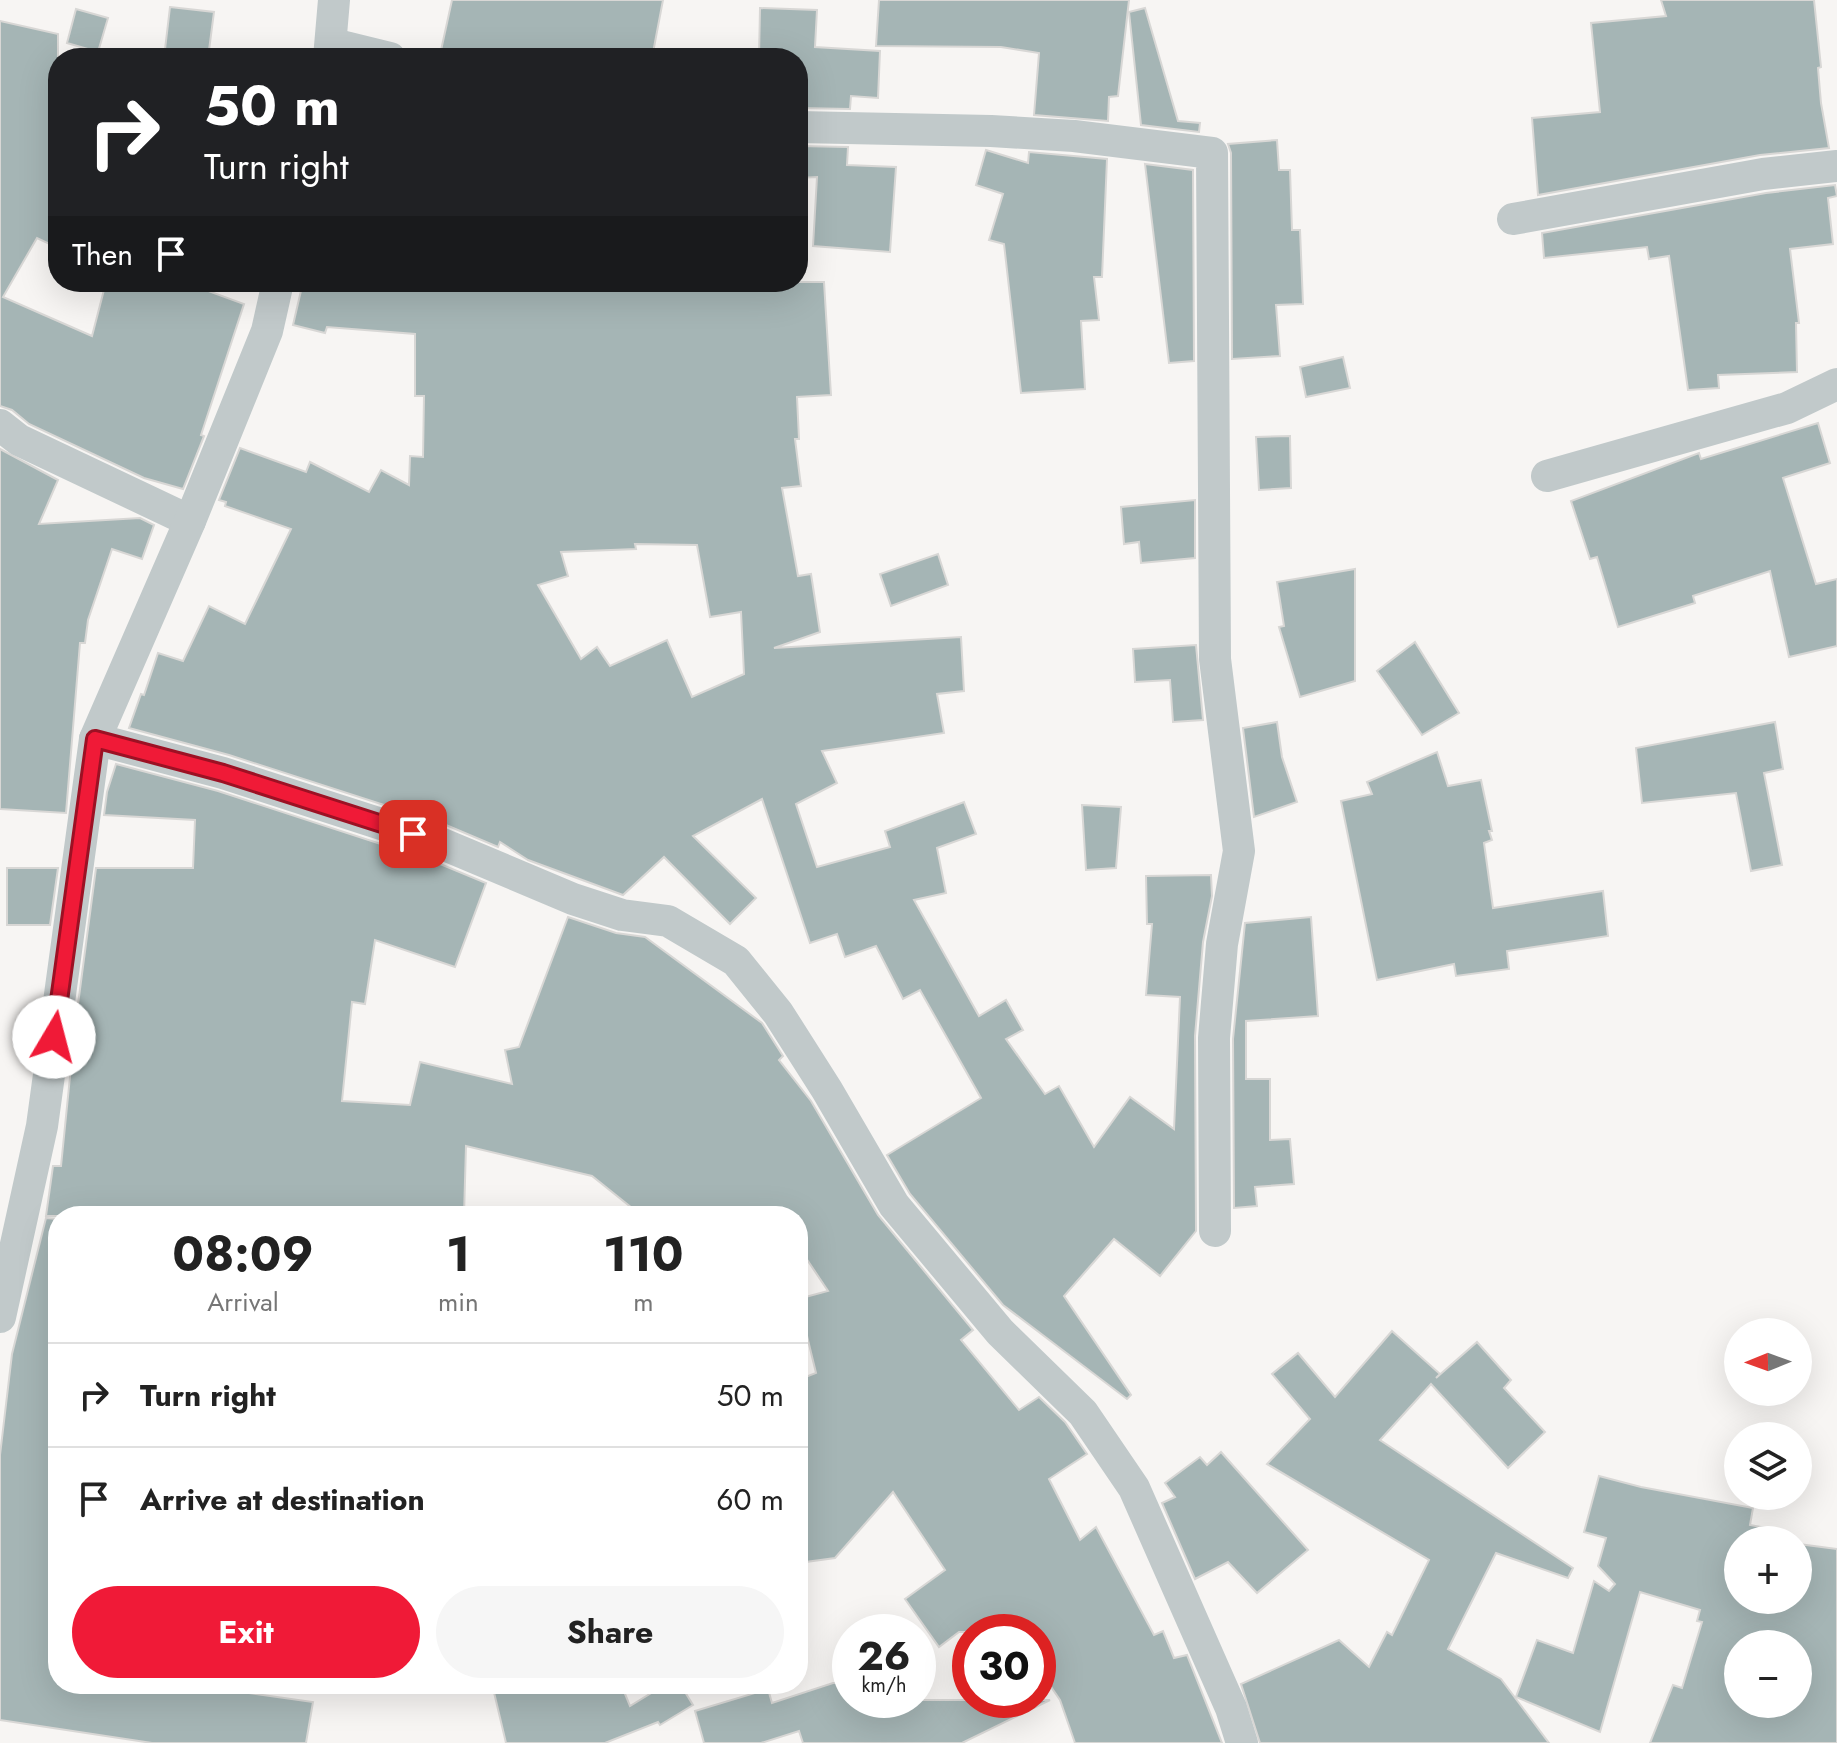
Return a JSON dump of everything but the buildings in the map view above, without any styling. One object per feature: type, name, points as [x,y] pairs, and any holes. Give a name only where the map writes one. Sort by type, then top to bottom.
[{"type":"street","points":[[331,48],[334,0]]},
{"type":"street","points":[[808,127],[1019,133],[1212,153],[1215,659],[1239,851],[1222,944],[1214,1038],[1215,1231]]},
{"type":"street","points":[[1513,219],[1763,174],[1837,166]]},
{"type":"street","points":[[0,1317],[42,1126],[95,739],[190,521],[267,331],[276,292]]},
{"type":"street","points":[[1547,476],[1787,408],[1837,384]]},
{"type":"street","points":[[0,425],[19,440],[190,521]]},
{"type":"street","points":[[95,739],[223,773],[440,843],[573,899],[622,915],[668,921],[736,961],[778,1013],[894,1205],[1000,1332],[1083,1413],[1134,1488],[1231,1708],[1242,1743]]},
{"type":"route","points":[[54,1037],[95,739],[223,773],[413,834]]}]
